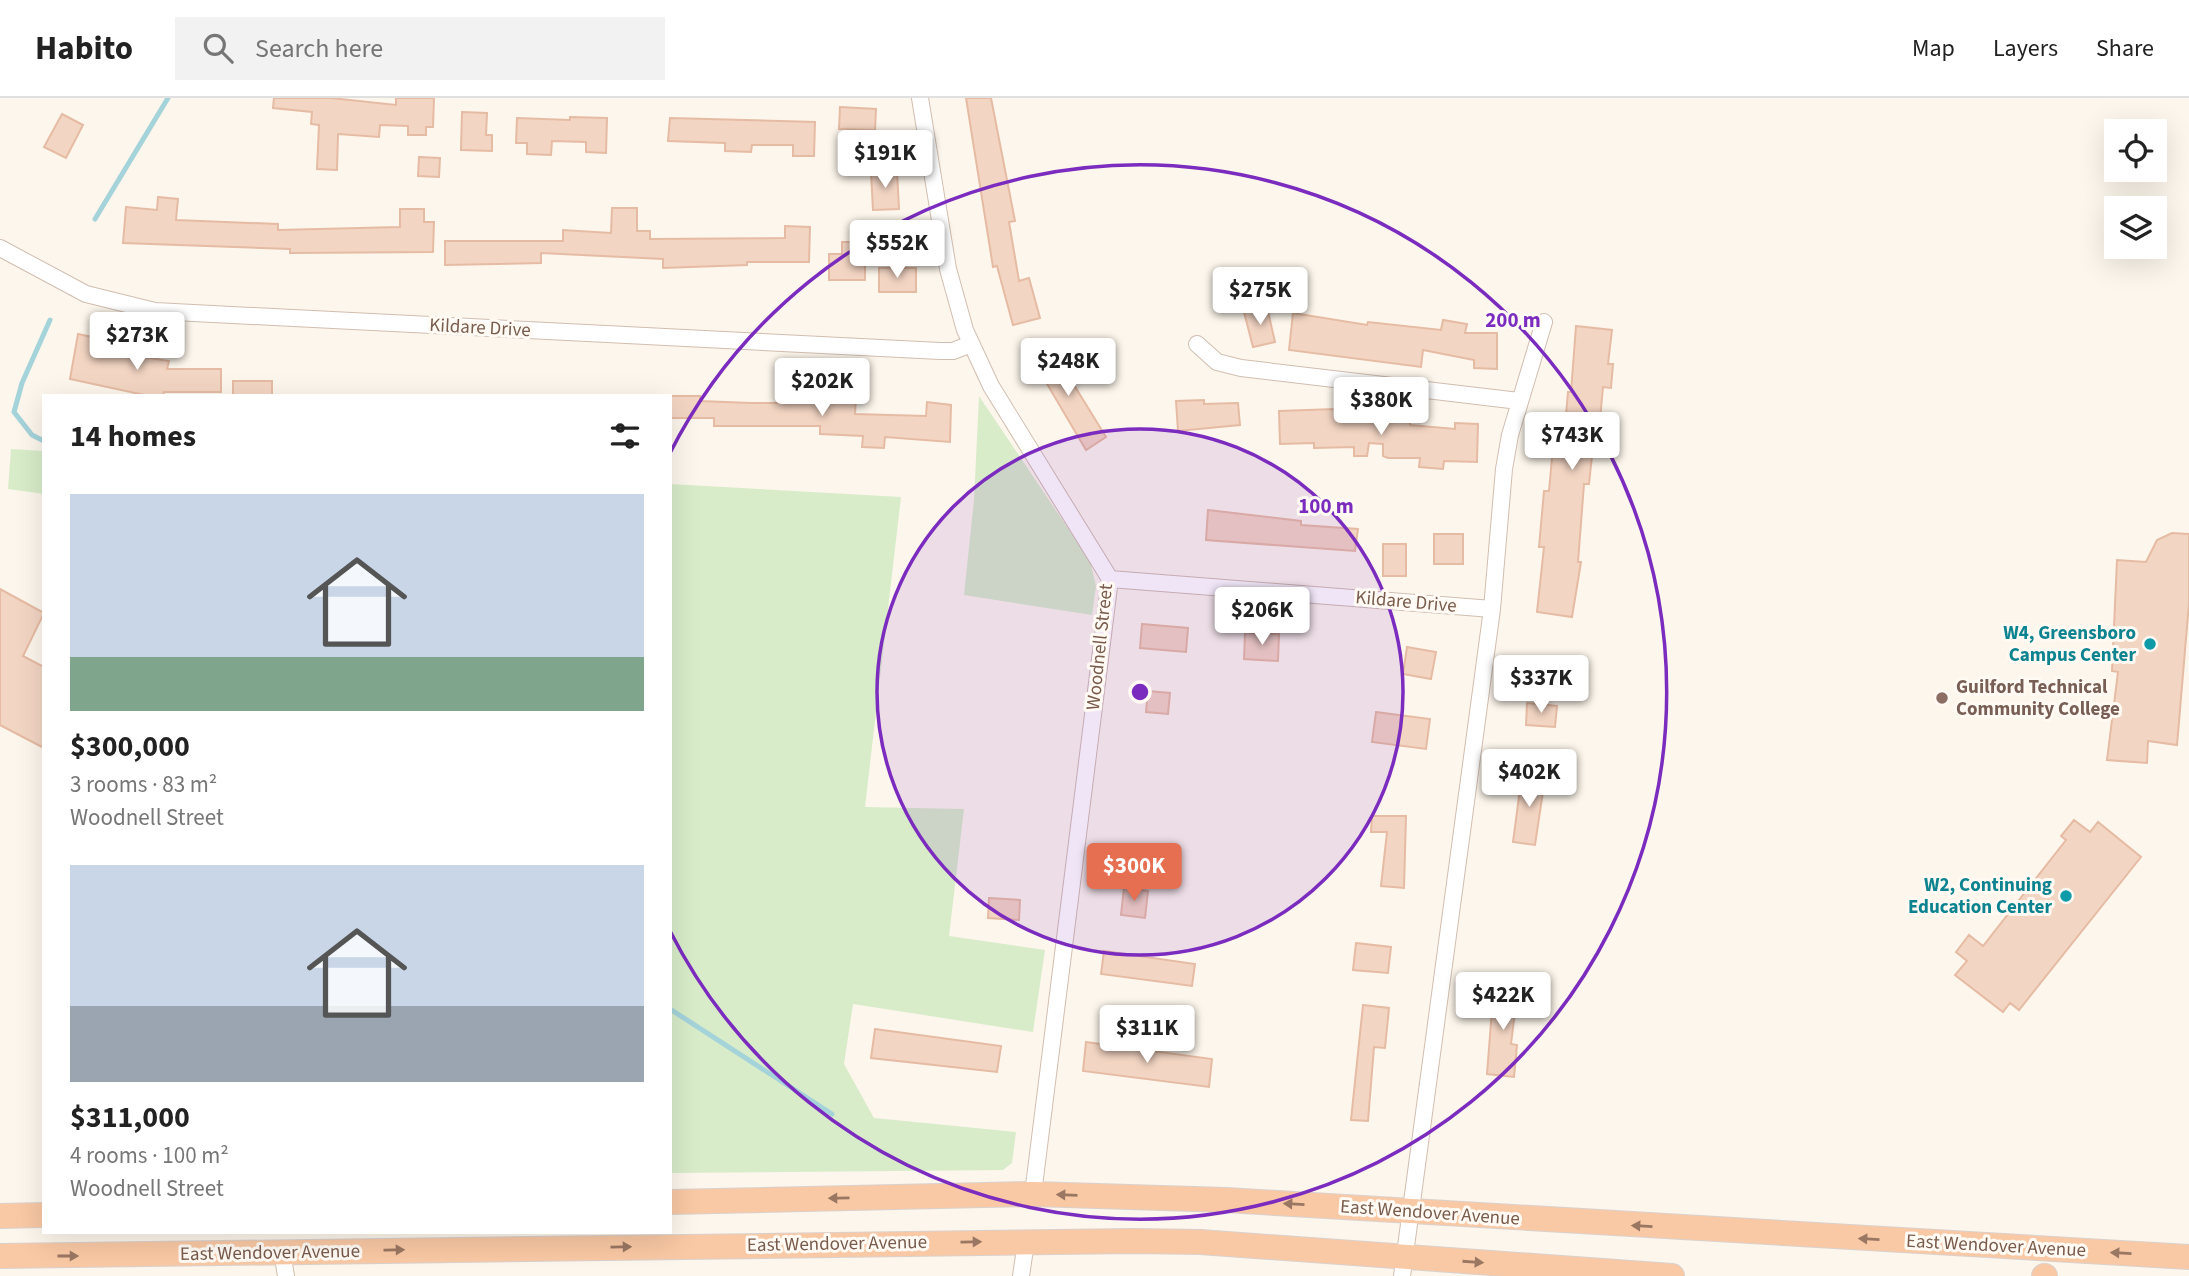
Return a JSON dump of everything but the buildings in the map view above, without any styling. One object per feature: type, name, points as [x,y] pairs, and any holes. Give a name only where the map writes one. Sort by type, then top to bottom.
[{"type":"highway","name":"East Wendover Avenue","points":[[672,1202],[1034,1194],[1226,1200],[2189,1256]]},
{"type":"highway","points":[[0,1216],[42,1215]]},
{"type":"highway","name":"East Wendover Avenue","points":[[0,1256],[284,1264],[1026,1242],[1200,1242],[1404,1266],[1672,1276]]},
{"type":"street","name":"Woodnell Street","points":[[920,98],[948,269],[971,344],[990,386],[1110,579],[1034,1194]]},
{"type":"street","name":"Kildare Drive","points":[[0,248],[86,294],[155,311],[940,351],[953,351],[971,344]]},
{"type":"street","points":[[1404,1266],[1492,609],[1504,469],[1519,401],[1544,322]]},
{"type":"street","points":[[1197,344],[1217,362],[1241,368],[1519,401]]},
{"type":"street","name":"Kildare Drive","points":[[1110,579],[1492,609]]},
{"type":"street","points":[[1021,1276],[1026,1242]]},
{"type":"green space","points":[[979,396],[1090,561],[1096,586],[1092,615],[964,595],[974,500]]},
{"type":"green space","points":[[11,449],[42,451],[42,494],[8,489]]},
{"type":"green space","points":[[672,484],[901,497],[865,807],[964,809],[949,936],[1045,950],[1033,1032],[853,1004],[844,1064],[874,1118],[1016,1132],[1012,1163],[1003,1170],[672,1173]]},
{"type":"waterway","points":[[95,219],[168,98]]},
{"type":"waterway","points":[[42,440],[32,435],[14,412],[22,383],[50,320]]},
{"type":"waterway","points":[[672,1010],[832,1114]]},
{"type":"place","name":"W4, Greensboro Campus Center","points":[[2150,644]]},
{"type":"place","name":"Guilford Technical Community College","points":[[1942,698]]},
{"type":"place","name":"W2, Continuing Education Center","points":[[2066,896]]}]
